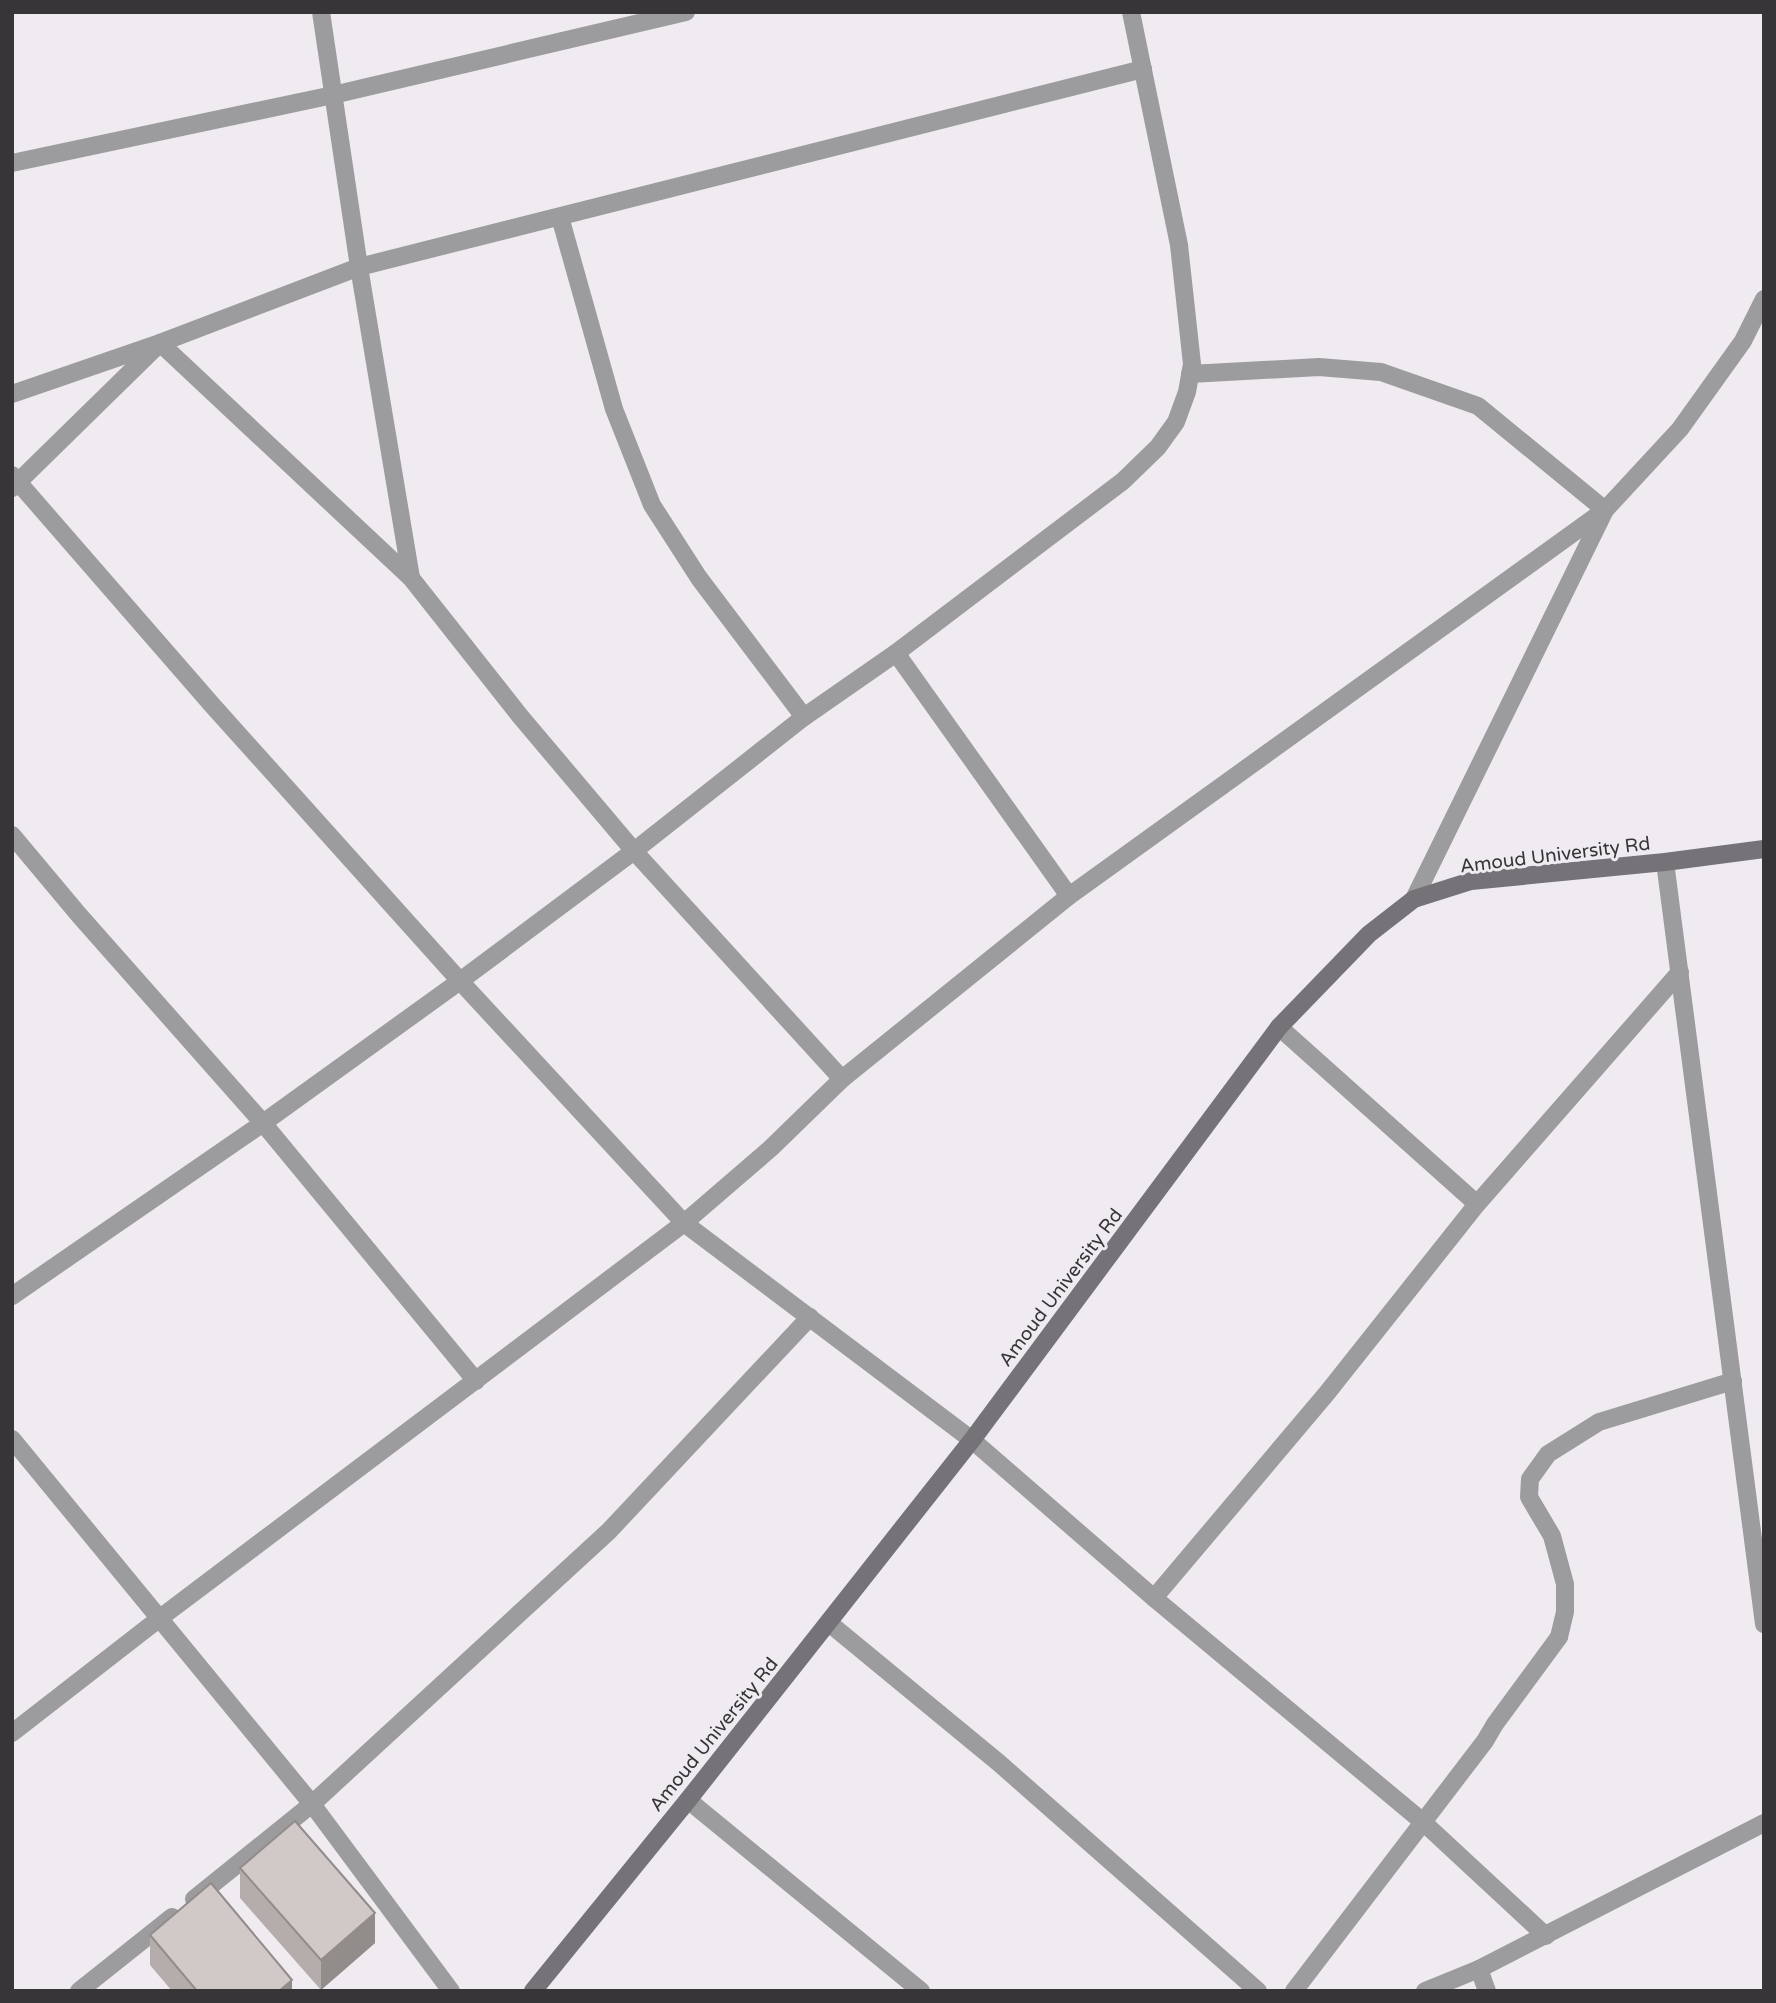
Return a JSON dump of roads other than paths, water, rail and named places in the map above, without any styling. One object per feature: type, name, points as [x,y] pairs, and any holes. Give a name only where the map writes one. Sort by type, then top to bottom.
[{"type":"street","points":[[321,12],[359,267],[411,578]]},
{"type":"street","points":[[12,163],[333,95],[686,12]]},
{"type":"street","points":[[12,1296],[263,1123],[460,981],[634,851],[804,717],[896,653],[1123,481],[1158,447],[1176,422],[1187,392],[1192,363],[1180,245],[1131,12]]},
{"type":"street","points":[[12,394],[160,343],[359,267],[1143,69]]},
{"type":"street","points":[[560,217],[614,409],[652,505],[699,578],[804,717]]},
{"type":"street","points":[[12,1734],[160,1618],[684,1223],[771,1148],[842,1079],[1069,896],[1605,510],[1680,429],[1743,341],[1764,299]]},
{"type":"street","points":[[160,343],[14,482],[460,981],[684,1223],[972,1440],[1154,1598],[1423,1822],[1546,1936]]},
{"type":"street","points":[[160,343],[411,578],[520,716],[634,851],[842,1079]]},
{"type":"street","points":[[1190,374],[1320,367],[1381,372],[1478,406],[1605,510]]},
{"type":"street","points":[[1414,899],[1605,510]]},
{"type":"street","points":[[896,653],[1069,896]]},
{"type":"street","points":[[12,835],[263,1123],[476,1381]]},
{"type":"street","name":"Amoud University Rd","points":[[533,1991],[688,1800],[972,1440],[1279,1027],[1369,934],[1414,899],[1471,881],[1665,862],[1764,849]]},
{"type":"street","points":[[1665,862],[1764,1624]]},
{"type":"street","points":[[1154,1598],[1327,1393],[1477,1204],[1680,972]]},
{"type":"street","points":[[1279,1027],[1477,1204]]},
{"type":"street","points":[[79,1991],[312,1804],[609,1531],[810,1317]]},
{"type":"street","points":[[1294,1991],[1485,1741],[1559,1637],[1565,1612],[1565,1584],[1552,1536],[1529,1497],[1530,1479],[1548,1454],[1599,1422],[1733,1381]]},
{"type":"street","points":[[12,1439],[312,1804],[451,1991]]},
{"type":"street","points":[[828,1623],[999,1763],[1258,1991]]},
{"type":"street","points":[[688,1800],[921,1991]]},
{"type":"street","points":[[1425,1991],[1479,1969],[1546,1936],[1764,1823]]},
{"type":"street","points":[[1479,1969],[1487,1991]]}]
